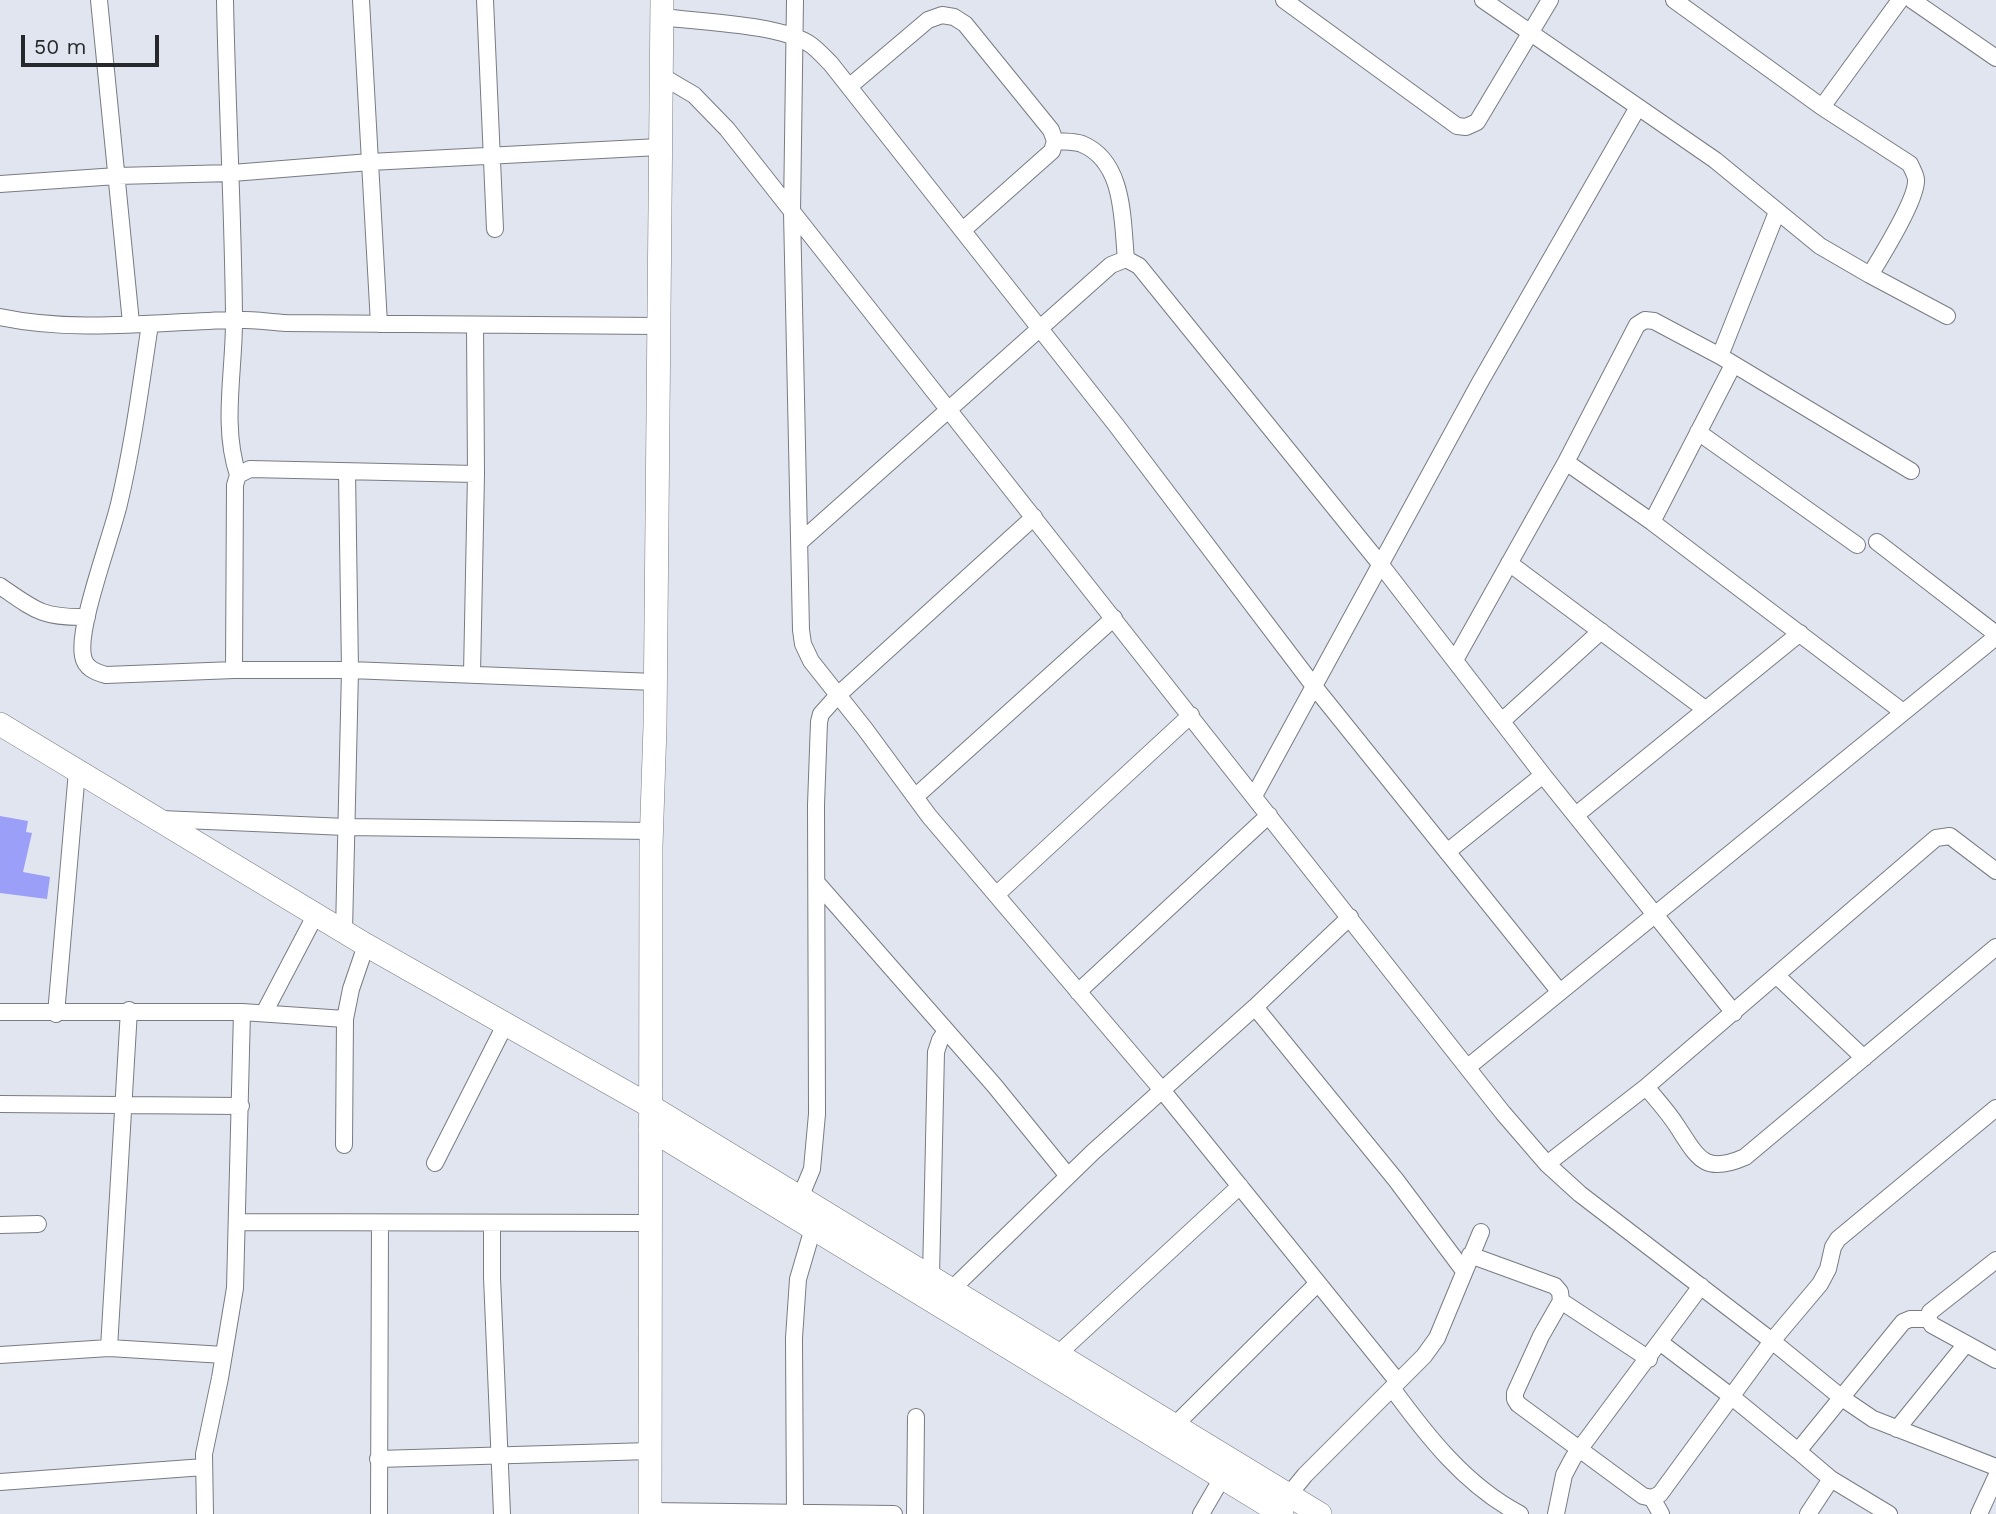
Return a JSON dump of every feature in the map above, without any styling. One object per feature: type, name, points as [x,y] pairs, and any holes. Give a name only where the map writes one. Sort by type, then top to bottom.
[{"type":"street","points":[[99,0],[131,323]]},
{"type":"street","points":[[225,0],[232,173],[234,320],[230,439],[238,475],[235,485],[234,670]]},
{"type":"street","points":[[361,0],[379,324]]},
{"type":"street","points":[[485,0],[495,229]]},
{"type":"street","points":[[795,0],[792,212],[801,630],[803,644],[811,661],[915,797],[1162,1090],[1318,1283],[1395,1385],[1415,1419],[1472,1483],[1520,1514]]},
{"type":"street","points":[[1284,0],[1457,126],[1466,127],[1476,122],[1550,0]]},
{"type":"street","points":[[1483,0],[1715,160],[1820,246],[1947,316]]},
{"type":"street","points":[[1674,0],[1822,107],[1910,164],[1916,179],[1914,191],[1894,234],[1870,275]]},
{"type":"street","points":[[1822,107],[1900,0]]},
{"type":"street","points":[[1912,0],[1996,58]]},
{"type":"street","points":[[894,1514],[650,1512],[652,831],[662,8],[793,36],[811,45],[850,86],[1116,425],[1313,684],[1559,991]]},
{"type":"street","points":[[850,86],[928,20],[942,15],[954,16],[976,37],[1051,130],[1055,141],[1052,151],[963,230]]},
{"type":"street","points":[[660,75],[694,95],[727,129],[1468,1068],[1547,1164],[1580,1194],[1842,1398],[1873,1419],[1996,1467]]},
{"type":"street","points":[[1254,796],[1479,384],[1638,107]]},
{"type":"street","points":[[1055,141],[1080,144],[1100,155],[1112,172],[1120,200],[1126,259]]},
{"type":"street","points":[[0,184],[659,147]]},
{"type":"street","points":[[1652,522],[1698,432],[1727,360],[1777,212]]},
{"type":"street","points":[[800,542],[1038,328],[1111,265],[1126,259]]},
{"type":"street","points":[[1126,259],[1139,266],[1381,565],[1543,775],[1734,1013]]},
{"type":"street","points":[[0,317],[68,324],[234,320],[286,323],[658,326]]},
{"type":"street","points":[[1455,660],[1566,462],[1637,325],[1645,320],[1654,321],[1727,360],[1911,471]]},
{"type":"street","points":[[150,324],[119,506],[88,617],[83,657],[88,667],[106,675],[234,670],[350,670],[655,682]]},
{"type":"street","points":[[472,674],[476,474],[475,325]]},
{"type":"street","points":[[1698,432],[1857,545]]},
{"type":"street","points":[[1566,462],[1652,522],[1903,712]]},
{"type":"street","points":[[238,475],[250,469],[476,474]]},
{"type":"street","points":[[344,931],[350,670],[347,472]]},
{"type":"street","points":[[797,1206],[812,1169],[817,1114],[816,805],[821,714],[838,695],[1034,517]]},
{"type":"street","points":[[1468,1068],[1996,635],[1877,542]]},
{"type":"street","points":[[1509,563],[1705,709]]},
{"type":"street","points":[[0,586],[44,614],[59,618],[88,617]]},
{"type":"street","points":[[915,797],[1114,618]]},
{"type":"street","points":[[1502,721],[1601,631]]},
{"type":"street","points":[[1576,815],[1800,633]]},
{"type":"street","points":[[996,895],[1191,715]]},
{"type":"street","points":[[0,724],[366,945],[650,1106],[797,1206],[813,1228],[1222,1478],[1282,1506],[1320,1514]]},
{"type":"street","points":[[56,1014],[77,771]]},
{"type":"street","points":[[1447,852],[1543,775]]},
{"type":"street","points":[[1078,992],[1269,815]]},
{"type":"street","points":[[155,818],[346,827],[652,831]]},
{"type":"street","points":[[1547,1164],[1646,1087],[1936,838],[1950,836],[1996,871]]},
{"type":"street","points":[[817,883],[1068,1176]]},
{"type":"street","points":[[264,1013],[316,914]]},
{"type":"street","points":[[952,1289],[1068,1176],[1350,918]]},
{"type":"street","points":[[344,1145],[345,1020],[351,989],[366,945]]},
{"type":"street","points":[[1646,1087],[1668,1113],[1697,1157],[1710,1165],[1727,1165],[1745,1157],[1996,947]]},
{"type":"street","points":[[1777,976],[1864,1058]]},
{"type":"street","points":[[1255,1007],[1396,1180],[1464,1271]]},
{"type":"street","points":[[109,1348],[129,1010]]},
{"type":"street","points":[[0,1012],[243,1012],[345,1020]]},
{"type":"street","points":[[205,1514],[204,1467],[208,1430],[235,1288],[243,1012]]},
{"type":"street","points":[[435,1163],[506,1023]]},
{"type":"street","points":[[931,1276],[936,1052],[946,1031]]},
{"type":"street","points":[[0,1104],[241,1107]]},
{"type":"street","points":[[1470,1255],[1555,1286],[1560,1293],[1560,1301],[1541,1336],[1515,1399],[1518,1404],[1643,1496],[1652,1498],[1660,1494],[1772,1341],[1820,1284],[1838,1239],[1996,1108]]},
{"type":"street","points":[[650,1129],[931,1276],[1174,1426],[1282,1506]]},
{"type":"street","points":[[1057,1355],[1240,1186]]},
{"type":"street","points":[[238,1223],[650,1223]]},
{"type":"street","points":[[379,1514],[380,1223]]},
{"type":"street","points":[[0,1225],[37,1224]]},
{"type":"street","points":[[492,1224],[502,1514]]},
{"type":"street","points":[[795,1513],[794,1338],[798,1279],[813,1228]]},
{"type":"street","points":[[1282,1506],[1424,1356],[1437,1338],[1481,1232]]},
{"type":"street","points":[[1996,1261],[1930,1312],[1928,1319],[1932,1325],[1965,1345],[1996,1360]]},
{"type":"street","points":[[1174,1426],[1318,1283]]},
{"type":"street","points":[[1556,1514],[1564,1475],[1579,1450],[1701,1286]]},
{"type":"street","points":[[1560,1301],[1649,1359]]},
{"type":"street","points":[[1798,1451],[1903,1322],[1910,1319],[1928,1319]]},
{"type":"street","points":[[1661,1343],[1732,1397],[1831,1479],[1889,1514]]},
{"type":"street","points":[[1897,1429],[1965,1345]]},
{"type":"street","points":[[0,1355],[109,1348],[224,1355]]},
{"type":"street","points":[[915,1514],[916,1417]]},
{"type":"street","points":[[378,1459],[650,1451]]},
{"type":"street","points":[[0,1482],[204,1467]]},
{"type":"street","points":[[1979,1514],[1996,1477]]},
{"type":"street","points":[[1200,1514],[1222,1478]]},
{"type":"street","points":[[1808,1514],[1831,1479]]},
{"type":"street","points":[[1652,1498],[1661,1514]]},
{"type":"building","points":[[0,816],[28,821],[26,832],[32,833],[23,872],[50,877],[47,899],[0,893]]}]
